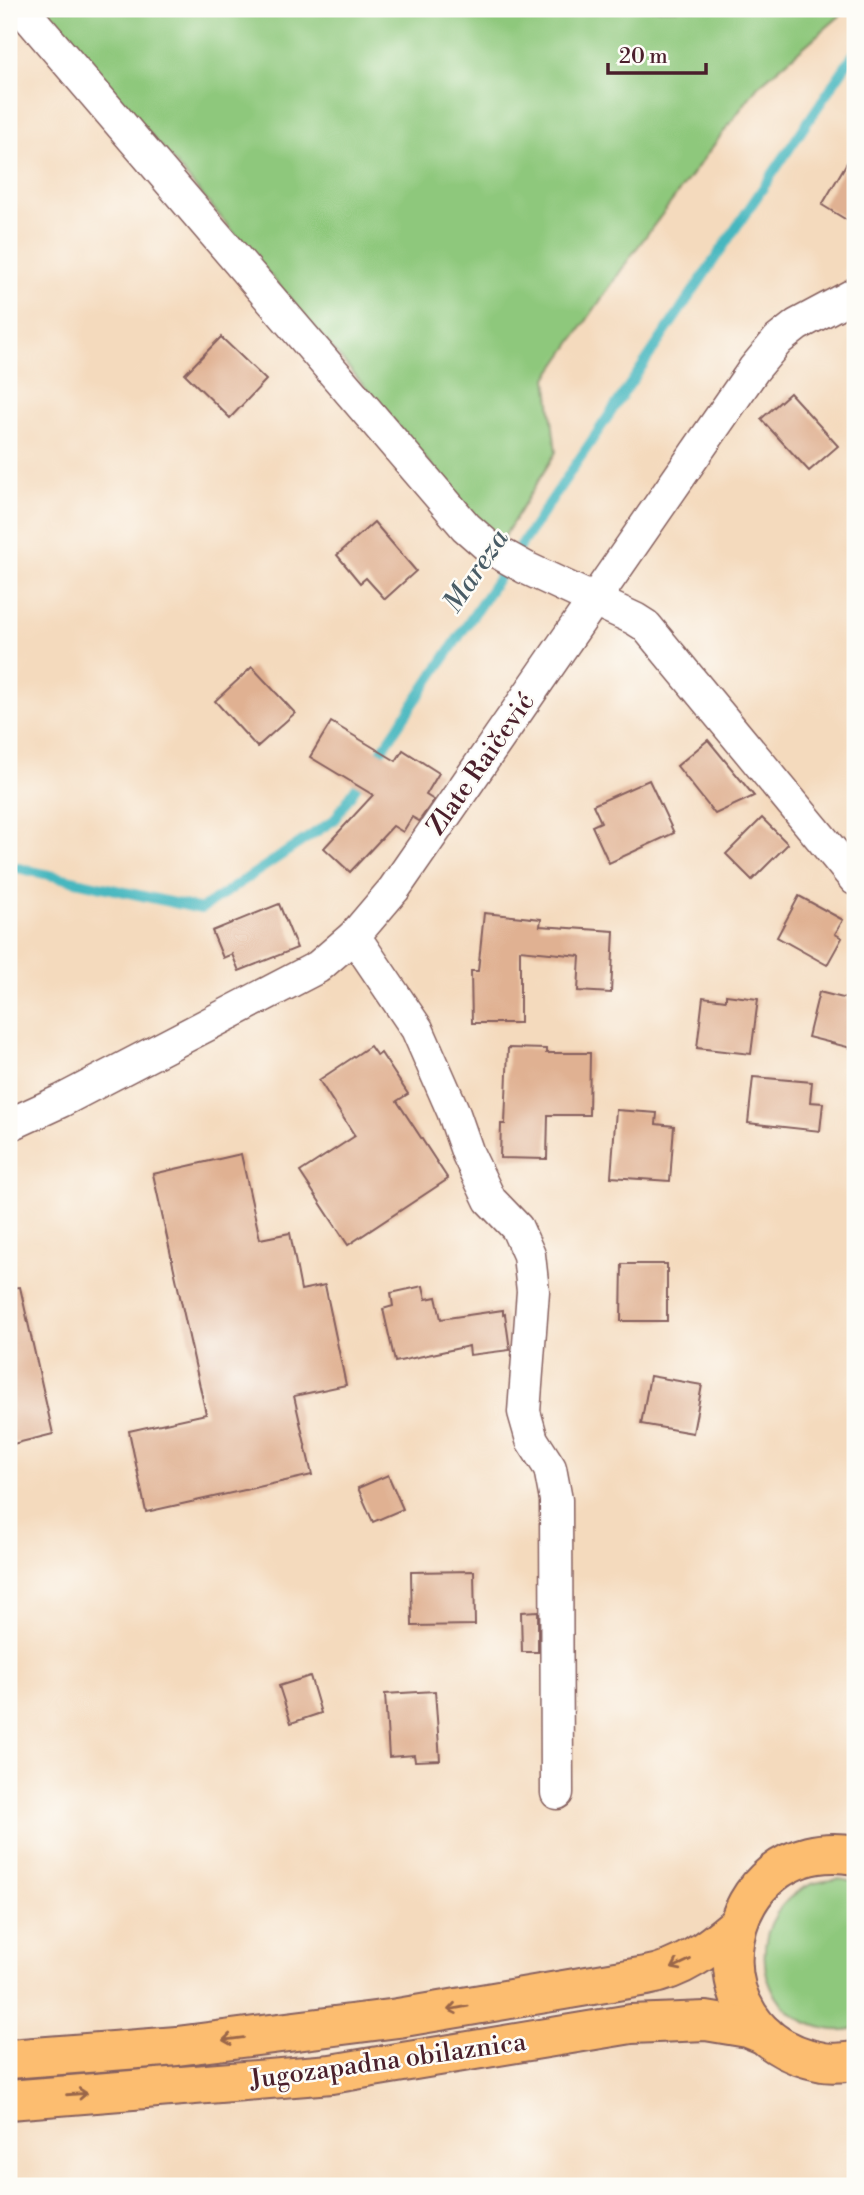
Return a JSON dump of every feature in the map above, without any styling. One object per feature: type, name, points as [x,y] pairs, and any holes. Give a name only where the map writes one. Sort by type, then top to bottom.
[{"type":"main road","points":[[855,1855],[841,1853],[813,1856],[787,1866],[764,1882],[747,1902],[736,1926],[731,1955],[735,1984],[746,2012],[765,2035],[797,2055],[826,2063],[855,2061]]},
{"type":"main road","name":"Jugozapadna obilaznica","points":[[9,2059],[177,2046],[398,2018],[646,1976],[672,1969],[690,1960],[710,1948],[736,1926]]},
{"type":"main road","name":"Jugozapadna obilaznica","points":[[9,2100],[331,2074],[652,2022],[706,2021],[748,2028],[765,2035]]},
{"type":"street","points":[[22,9],[466,527],[490,548],[526,568],[646,626],[855,879]]},
{"type":"street","name":"Zlate Raičević","points":[[9,1125],[61,1101],[318,967],[354,936],[394,889],[754,369],[778,340],[797,325],[855,294]]},
{"type":"street","points":[[354,936],[417,1029],[453,1111],[468,1154],[490,1200],[517,1228],[529,1255],[533,1290],[524,1412],[532,1440],[550,1468],[556,1500],[557,1793]]},
{"type":"green space","points":[[44,9],[848,9],[758,86],[631,256],[547,378],[556,452],[499,545]]},
{"type":"green space","points":[[839,1879],[855,1882],[855,2028],[839,2030],[813,2025],[792,2013],[777,1997],[768,1977],[764,1956],[767,1934],[776,1914],[791,1897],[812,1884]]},
{"type":"building","points":[[855,149],[855,225],[822,205]]},
{"type":"building","points":[[221,337],[266,380],[230,418],[185,374]]},
{"type":"building","points":[[790,393],[838,446],[809,471],[761,419]]},
{"type":"building","points":[[374,522],[416,571],[385,599],[366,578],[360,583],[337,555]]},
{"type":"building","points":[[252,667],[295,713],[257,747],[215,701]]},
{"type":"building","points":[[331,722],[396,761],[403,750],[439,773],[426,795],[434,800],[419,821],[412,817],[403,832],[393,826],[350,872],[324,848],[373,795],[310,757]]},
{"type":"building","points":[[708,740],[754,796],[715,814],[677,766]]},
{"type":"building","points":[[649,780],[674,833],[609,863],[592,826],[601,822],[593,805]]},
{"type":"building","points":[[762,818],[788,844],[752,880],[726,854]]},
{"type":"building","points":[[799,896],[843,920],[835,934],[842,938],[827,965],[777,937]]},
{"type":"building","points":[[279,904],[297,948],[239,971],[232,954],[223,958],[212,931]]},
{"type":"building","points":[[484,913],[541,919],[540,926],[614,931],[611,993],[578,991],[580,956],[520,950],[520,1023],[472,1023],[471,971],[478,971]]},
{"type":"building","points":[[819,992],[855,1001],[855,1049],[808,1037]]},
{"type":"building","points":[[726,995],[758,999],[751,1054],[697,1048],[703,997],[726,1000]]},
{"type":"building","points":[[370,1046],[377,1056],[381,1053],[408,1094],[397,1101],[448,1179],[348,1245],[300,1172],[355,1136],[319,1080]]},
{"type":"building","points":[[508,1048],[546,1049],[546,1053],[590,1053],[589,1115],[548,1115],[547,1159],[500,1158],[501,1124],[505,1124]]},
{"type":"building","points":[[753,1077],[812,1082],[810,1102],[823,1103],[820,1131],[748,1123]]},
{"type":"building","points":[[616,1110],[657,1113],[656,1124],[674,1126],[670,1181],[611,1177]]},
{"type":"building","points":[[241,1154],[260,1239],[290,1233],[301,1290],[325,1285],[346,1385],[294,1396],[312,1475],[146,1512],[129,1431],[206,1414],[153,1174]]},
{"type":"building","points":[[622,1264],[667,1264],[667,1321],[621,1321]]},
{"type":"building","points":[[423,1286],[426,1299],[436,1297],[441,1319],[503,1310],[510,1350],[470,1355],[469,1346],[395,1362],[383,1309],[393,1306],[391,1293]]},
{"type":"building","points":[[20,1287],[53,1434],[9,1445],[9,1288]]},
{"type":"building","points":[[650,1376],[702,1385],[693,1433],[641,1424]]},
{"type":"building","points":[[388,1475],[403,1509],[373,1522],[358,1488]]},
{"type":"building","points":[[474,1571],[475,1625],[412,1626],[411,1572]]},
{"type":"building","points":[[538,1611],[538,1652],[522,1652],[521,1612]]},
{"type":"building","points":[[310,1676],[321,1713],[291,1723],[279,1686]]},
{"type":"building","points":[[435,1691],[440,1760],[415,1761],[414,1755],[389,1757],[385,1694]]},
{"type":"waterway","name":"Mareza","points":[[374,762],[855,52]]},
{"type":"waterway","name":"Mareza","points":[[9,866],[201,909],[334,820],[363,777]]}]
